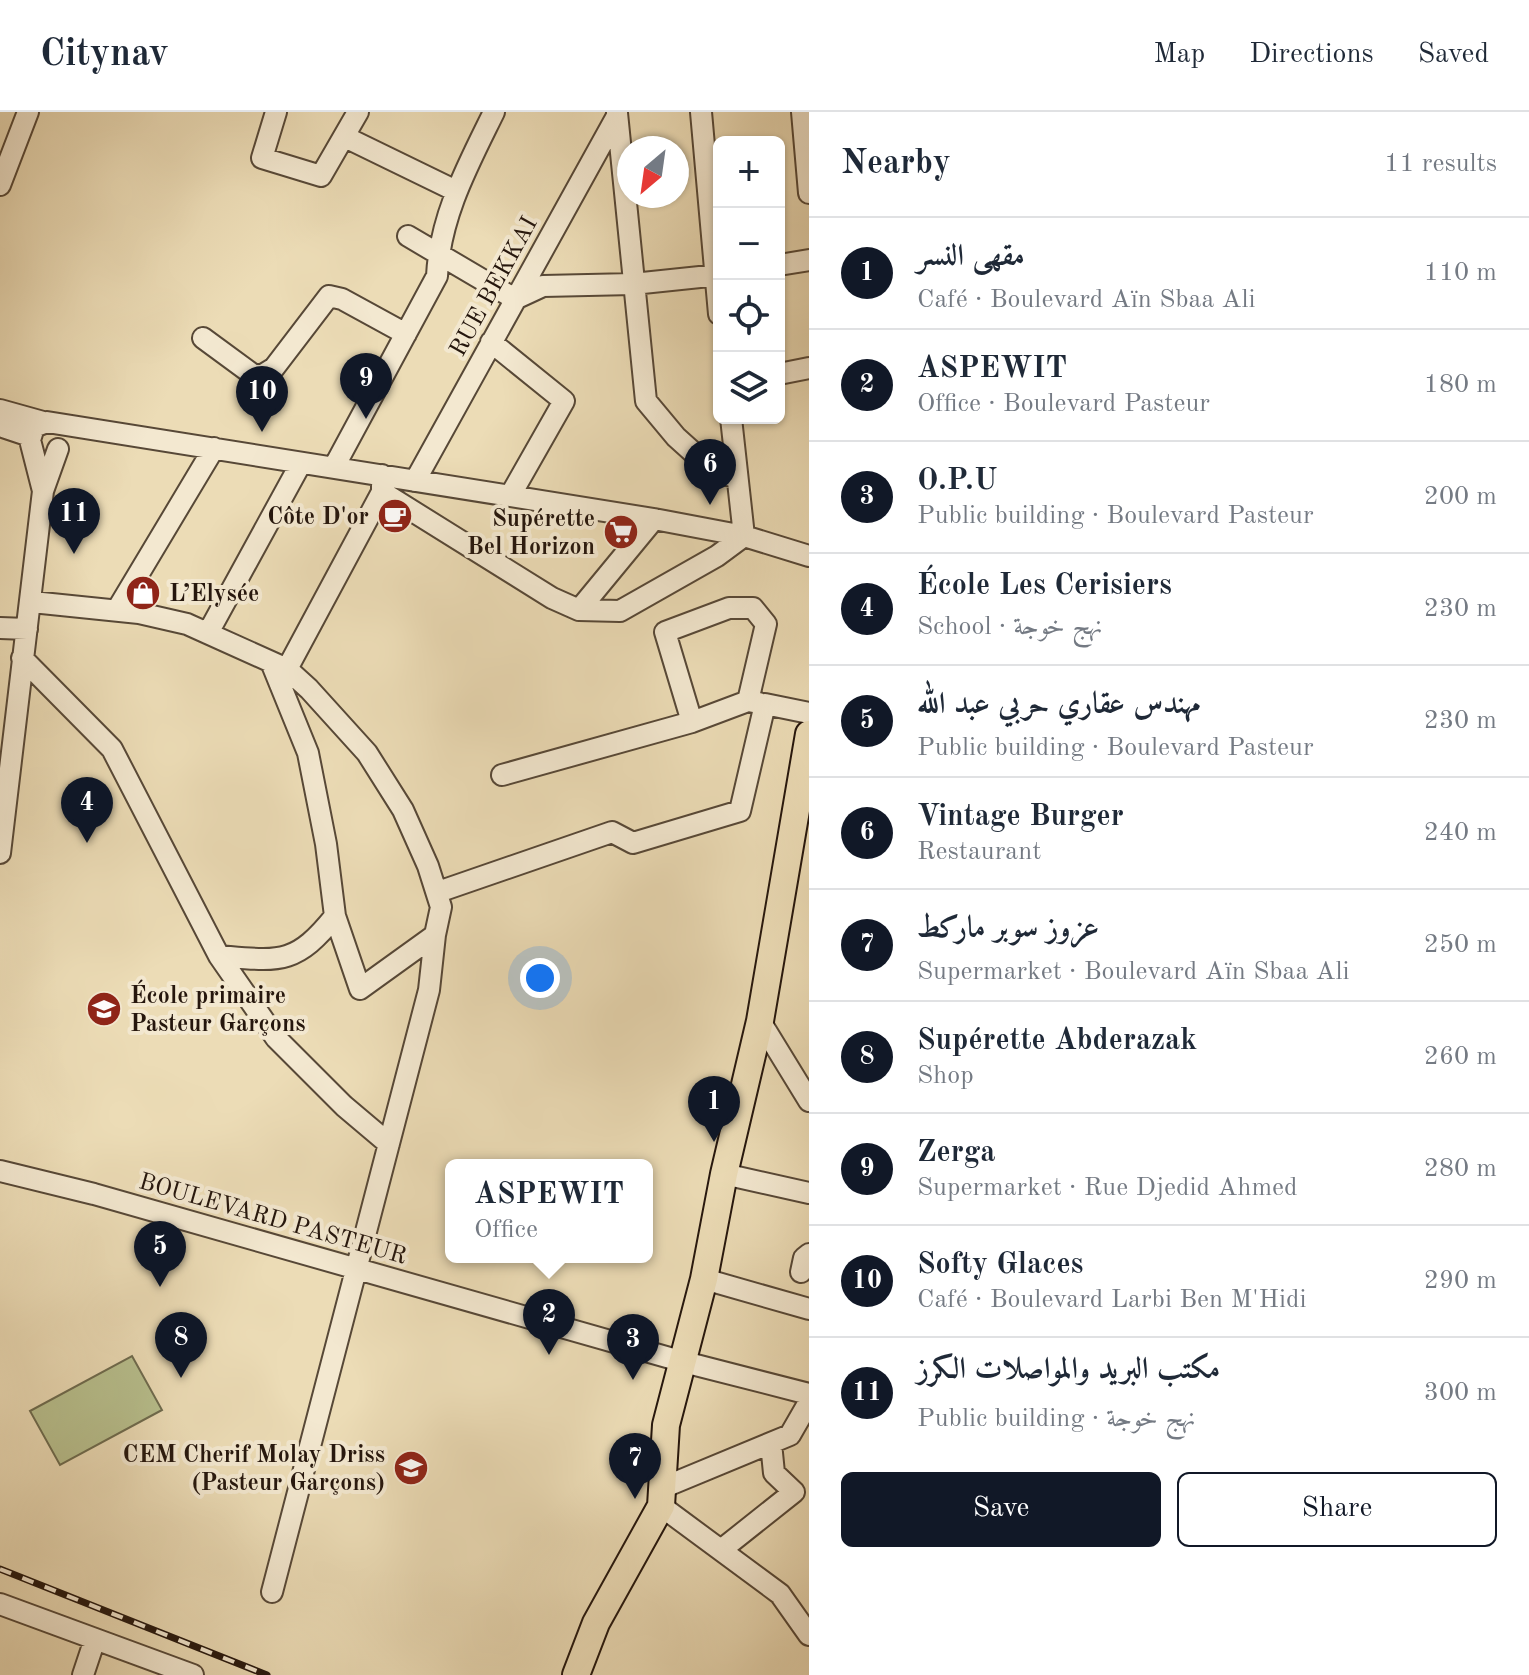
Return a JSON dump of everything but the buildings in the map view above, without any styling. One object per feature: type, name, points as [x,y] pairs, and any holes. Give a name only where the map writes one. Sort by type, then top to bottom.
[{"type":"main road","points":[[576,1675],[596,1623],[662,1497],[666,1425],[704,1279],[724,1174],[760,1021],[809,734]]},
{"type":"street","points":[[0,185],[28,112]]},
{"type":"street","points":[[276,112],[262,158],[321,176],[358,112]]},
{"type":"street","points":[[334,467],[437,276],[438,253],[456,191],[494,112]]},
{"type":"street","points":[[701,112],[713,235]]},
{"type":"street","points":[[802,112],[809,193]]},
{"type":"street","points":[[617,114],[646,401],[676,437],[716,473],[737,477]]},
{"type":"street","name":"RUE BEKKAI","points":[[415,481],[617,114]]},
{"type":"street","points":[[345,137],[456,191]]},
{"type":"street","points":[[408,236],[515,299],[543,286],[633,284],[713,276]]},
{"type":"street","points":[[785,264],[809,260]]},
{"type":"street","points":[[203,338],[252,374],[261,376],[274,368],[329,296],[342,299],[406,334]]},
{"type":"street","points":[[491,342],[564,401],[510,496]]},
{"type":"street","points":[[785,373],[809,368]]},
{"type":"street","points":[[0,410],[39,432],[107,431],[334,467],[382,484],[552,598],[579,610],[620,611],[717,556],[744,536]]},
{"type":"street","points":[[732,424],[744,536]]},
{"type":"street","points":[[0,426],[61,433],[43,491]]},
{"type":"street","points":[[39,432],[43,454],[107,431]]},
{"type":"street","points":[[0,853],[10,680],[22,658],[32,602],[43,491],[39,432]]},
{"type":"street","points":[[117,610],[214,448]]},
{"type":"street","points":[[208,633],[301,463]]},
{"type":"street","points":[[382,484],[415,481],[510,496],[654,519],[803,551]]},
{"type":"street","points":[[382,484],[279,666],[308,753],[326,844],[335,916],[360,989],[435,935]]},
{"type":"street","points":[[579,610],[654,519]]},
{"type":"street","points":[[32,602],[117,610],[187,624],[279,666],[338,718],[367,753],[403,810],[438,892],[441,907],[429,990],[272,1592]]},
{"type":"street","points":[[438,892],[612,832],[633,843],[740,811],[766,624],[753,608],[729,608],[665,632],[692,722]]},
{"type":"street","points":[[0,628],[27,629]]},
{"type":"street","points":[[22,658],[112,749],[219,956],[276,1038],[344,1106],[389,1144]]},
{"type":"street","points":[[502,775],[757,703],[809,713]]},
{"type":"street","points":[[219,956],[277,959],[315,941],[335,916]]},
{"type":"street","points":[[760,1021],[809,1101]]},
{"type":"street","name":"BOULEVARD PASTEUR","points":[[0,1171],[94,1194],[684,1362],[809,1394]]},
{"type":"street","points":[[724,1174],[809,1193]]},
{"type":"street","points":[[704,1279],[809,1309]]},
{"type":"street","points":[[809,1402],[790,1435],[662,1497],[721,1550],[780,1594],[809,1635]]},
{"type":"street","points":[[721,1550],[794,1492],[774,1473],[771,1443]]},
{"type":"street","points":[[0,1604],[193,1675]]},
{"type":"street","points":[[83,1675],[95,1639]]},
{"type":"green space","points":[[132,1356],[162,1410],[60,1465],[30,1411]]},
{"type":"railway","points":[[0,1569],[267,1675]]},
{"type":"place","name":"Zerga","points":[[366,419]]},
{"type":"place","name":"Softy Glaces","points":[[262,432]]},
{"type":"place","name":"Vintage Burger","points":[[710,505]]},
{"type":"place","name":"Côte D'or","points":[[395,516]]},
{"type":"place","name":"Supérette Bel Horizon","points":[[621,532]]},
{"type":"place","name":"مكتب البريد والمواصلات الكرز","points":[[74,554]]},
{"type":"place","name":"L’Elysée","points":[[143,593]]},
{"type":"place","name":"École Les Cerisiers","points":[[87,843]]},
{"type":"place","name":"École primaire Pasteur Garçons","points":[[104,1009]]},
{"type":"place","name":"مقهى النسر","points":[[714,1142]]},
{"type":"place","name":"مهندس عقاري حربي عبد الله","points":[[160,1287]]},
{"type":"place","name":"ASPEWIT","points":[[549,1355]]},
{"type":"place","name":"Supérette Abderazak","points":[[181,1378]]},
{"type":"place","name":"O.P.U","points":[[633,1380]]},
{"type":"place","name":"CEM Cherif Molay Driss (Pasteur Garçons)","points":[[411,1468]]},
{"type":"place","name":"عزوز سوبر ماركط","points":[[635,1499]]}]
